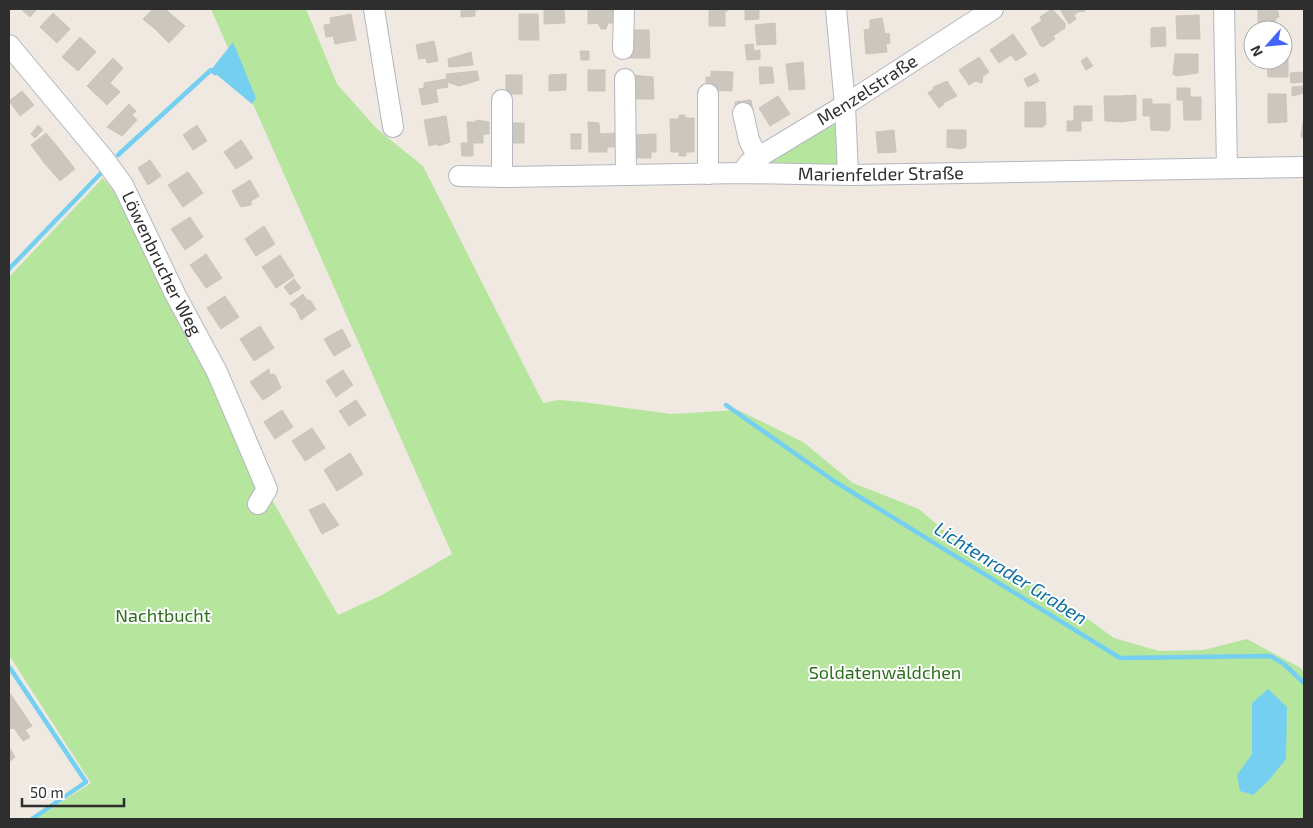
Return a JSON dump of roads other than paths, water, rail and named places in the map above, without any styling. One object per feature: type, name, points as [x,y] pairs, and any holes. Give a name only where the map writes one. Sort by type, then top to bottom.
[{"type":"street","points":[[374,9],[393,127]]},
{"type":"street","points":[[623,49],[624,9]]},
{"type":"street","points":[[836,9],[845,105],[848,175]]},
{"type":"street","name":"Menzelstraße","points":[[742,173],[749,163],[845,105],[993,9]]},
{"type":"street","points":[[1224,9],[1227,168]]},
{"type":"street","name":"Löwenbrucher Weg","points":[[9,45],[104,159],[123,185],[230,401],[267,490],[258,504]]},
{"type":"street","points":[[625,79],[626,176]]},
{"type":"street","points":[[708,94],[708,174]]},
{"type":"street","points":[[502,100],[502,177]]},
{"type":"street","points":[[744,113],[749,140],[758,158]]},
{"type":"street","name":"Marienfelder Straße","points":[[459,176],[626,176],[742,173],[848,175],[1304,167]]},
{"type":"water","points":[[233,42],[256,98],[252,104],[211,70]]},
{"type":"water","points":[[1268,689],[1287,707],[1286,759],[1269,780],[1253,795],[1240,791],[1237,775],[1252,754],[1252,703]]},
{"type":"waterway","points":[[118,155],[211,70],[215,73]]},
{"type":"waterway","points":[[9,269],[102,172]]},
{"type":"waterway","name":"Lichtenrader Graben","points":[[726,405],[834,481],[1120,658],[1270,656],[1284,664],[1304,683]]},
{"type":"waterway","points":[[10,668],[86,782],[32,819]]},
{"type":"park label","name":"Nachtbucht","points":[[163,616]]},
{"type":"park label","name":"Soldatenwäldchen","points":[[885,673]]}]
